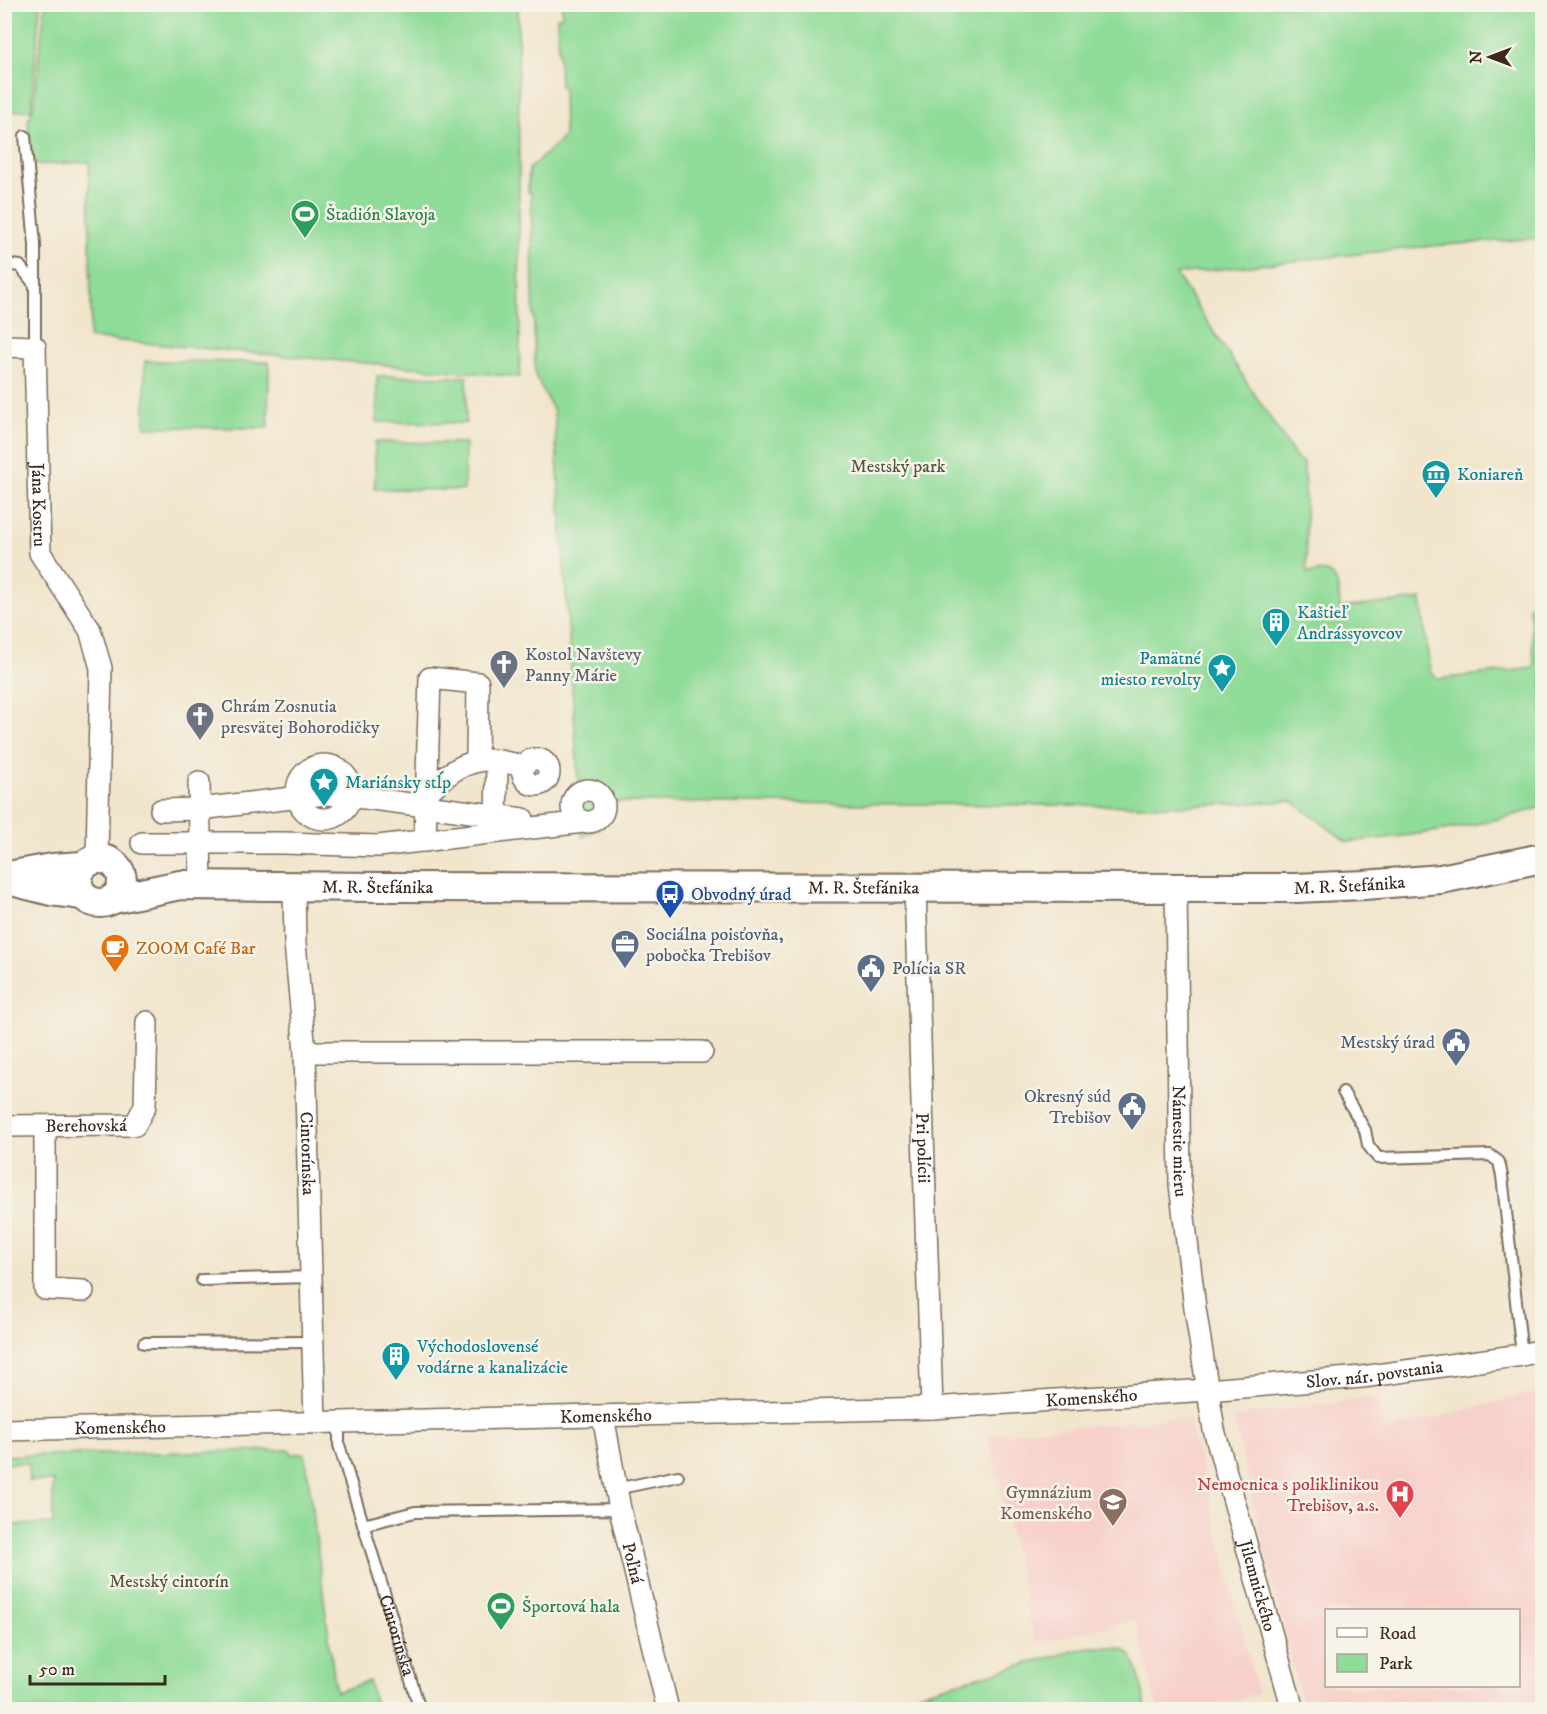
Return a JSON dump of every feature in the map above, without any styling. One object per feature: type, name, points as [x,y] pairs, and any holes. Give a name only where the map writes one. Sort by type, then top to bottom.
[{"type":"street","points":[[4,346],[35,347]]},
{"type":"street","name":"Jána Kostru","points":[[35,347],[40,553],[90,630],[101,668],[98,863]]},
{"type":"street","points":[[425,841],[430,678],[478,684],[507,764],[523,823]]},
{"type":"street","points":[[425,801],[452,772],[465,764],[507,764],[535,758],[544,761],[549,768],[548,777],[575,796]]},
{"type":"street","points":[[496,823],[507,764]]},
{"type":"street","points":[[284,843],[295,831],[307,823],[324,819],[338,815],[344,809],[350,796],[349,783],[339,770],[323,765],[307,771],[298,784],[298,798],[303,810],[311,816],[324,819],[342,823],[365,844]]},
{"type":"street","points":[[191,885],[200,843],[200,782]]},
{"type":"street","points":[[142,843],[365,844],[378,846],[425,841],[496,823],[590,822],[600,817],[604,802],[598,793],[589,789],[575,796],[571,805],[575,816],[584,822]]},
{"type":"street","points":[[160,810],[200,809],[325,794],[425,801],[496,823]]},
{"type":"street","name":"M. R. Štefánika","points":[[113,899],[191,885],[1295,888],[1410,882],[1471,873],[1542,858]]},
{"type":"street","points":[[98,863],[121,873],[122,884],[117,895],[103,903],[87,899],[79,888],[78,881],[79,873],[98,863]]},
{"type":"street","name":"M. R. Štefánika","points":[[4,878],[52,868],[98,863],[191,885]]},
{"type":"street","name":"M. R. Štefánika","points":[[4,878],[51,891],[83,895]]},
{"type":"street","name":"Cintorínska","points":[[294,886],[295,944],[305,1052],[315,1423]]},
{"type":"street","name":"Pri polícii","points":[[915,887],[932,1408]]},
{"type":"street","name":"Námestie mieru","points":[[1176,889],[1180,1184],[1207,1390]]},
{"type":"street","name":"Berehovská","points":[[4,1126],[135,1125],[146,1106],[147,1022]]},
{"type":"street","points":[[305,1052],[702,1052]]},
{"type":"street","points":[[45,1126],[45,1289],[83,1291]]},
{"type":"street","name":"Slov. nár. povstania","points":[[1207,1390],[1362,1377],[1532,1352]]},
{"type":"street","name":"Komenského","points":[[4,1430],[932,1408],[1207,1390]]},
{"type":"street","name":"Jilemnického","points":[[1207,1390],[1214,1430],[1293,1710]]},
{"type":"street","name":"Poľná","points":[[603,1416],[618,1499],[668,1710]]},
{"type":"lane","name":"Jána Kostru","points":[[25,136],[35,245],[35,347]]},
{"type":"lane","points":[[4,264],[20,266],[34,284]]},
{"type":"lane","points":[[1343,1092],[1365,1130],[1368,1145],[1378,1158],[1490,1155],[1498,1162],[1503,1176],[1532,1352]]},
{"type":"lane","points":[[202,1280],[311,1277]]},
{"type":"lane","points":[[144,1343],[313,1342]]},
{"type":"lane","name":"Cintorínska","points":[[339,1422],[339,1445],[420,1710]]},
{"type":"lane","points":[[363,1525],[415,1512],[618,1499],[678,1476]]},
{"type":"shaded area","name":"Nemocnica s poliklinikou Trebišov, a.s.","points":[[1542,1391],[1542,1709],[1303,1709],[1233,1417],[1375,1397],[1384,1430]]},
{"type":"shaded area","name":"Gymnázium Komenského","points":[[1189,1417],[1258,1694],[1201,1709],[1158,1709],[1135,1620],[1035,1644],[988,1434]]},
{"type":"green space","points":[[5,4],[40,5],[31,110],[5,111]]},
{"type":"green space","name":"Štadión Slavoja","points":[[45,5],[518,5],[520,377],[89,338],[91,315],[89,162],[32,165],[28,121],[33,109]]},
{"type":"green space","name":"Mestský park","points":[[562,5],[1542,5],[1542,238],[1430,246],[1176,274],[1297,459],[1304,463],[1307,573],[1324,571],[1331,574],[1338,587],[1340,608],[1421,599],[1430,672],[1439,679],[1535,668],[1529,606],[1535,605],[1533,585],[1542,586],[1542,807],[1445,830],[1347,842],[1292,801],[1183,806],[615,802],[603,827],[582,837],[554,412],[535,375],[531,193],[528,192],[529,169],[564,137],[563,87],[560,87],[557,17],[562,17]]},
{"type":"green space","points":[[145,361],[269,362],[268,428],[145,427]]},
{"type":"green space","points":[[377,376],[467,377],[466,423],[377,422]]},
{"type":"green space","points":[[375,442],[465,443],[464,490],[375,489]]},
{"type":"green space","name":"Mestský cintorín","points":[[289,1450],[292,1454],[305,1453],[336,1692],[369,1681],[376,1709],[11,1709],[4,1681],[5,1525],[53,1524],[53,1481],[29,1481],[28,1463],[5,1464],[5,1456]]},
{"type":"green space","points":[[1088,1647],[1114,1647],[1128,1653],[1139,1676],[1146,1709],[860,1709]]},
{"type":"place","name":"Štadión Slavoja","points":[[305,240]]},
{"type":"place","name":"Koniareň","points":[[1436,500]]},
{"type":"place","name":"Kaštieľ Andrássyovcov","points":[[1276,648]]},
{"type":"place","name":"Kostol Navštevy Panny Márie","points":[[504,690]]},
{"type":"place","name":"Pamätné miesto revolty","points":[[1222,694]]},
{"type":"place","name":"Chrám Zosnutia presvätej Bohorodičky","points":[[200,742]]},
{"type":"place","name":"Mariánsky stĺp","points":[[324,808]]},
{"type":"place","name":"Obvodný úrad","points":[[670,920]]},
{"type":"place","name":"Sociálna poisťovňa, pobočka Trebišov","points":[[625,970]]},
{"type":"place","name":"ZOOM Café Bar","points":[[115,974]]},
{"type":"place","name":"Polícia SR","points":[[871,994]]},
{"type":"place","name":"Mestský úrad","points":[[1456,1068]]},
{"type":"place","name":"Okresný súd Trebišov","points":[[1132,1132]]},
{"type":"place","name":"Východoslovensé vodárne a kanalizácie","points":[[396,1382]]},
{"type":"place","name":"Nemocnica s poliklinikou Trebišov, a.s.","points":[[1400,1520]]},
{"type":"place","name":"Gymnázium Komenského","points":[[1113,1528]]},
{"type":"place","name":"Športová hala","points":[[501,1632]]}]
